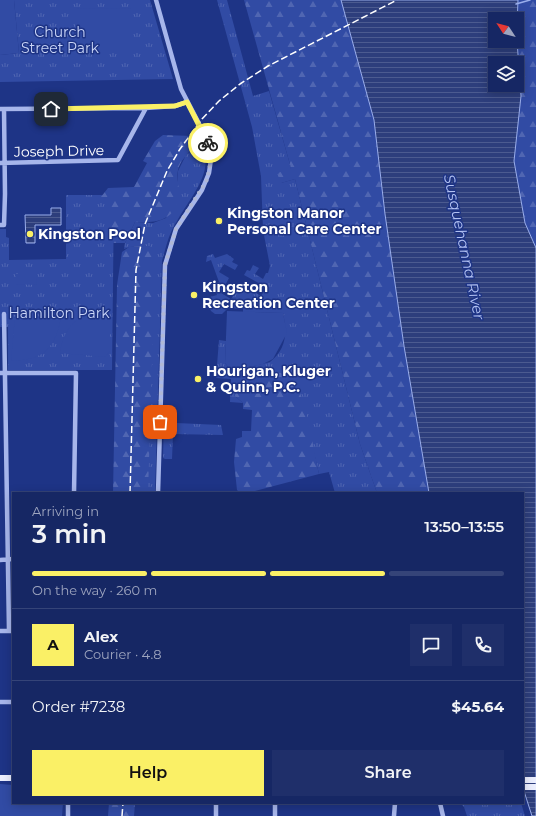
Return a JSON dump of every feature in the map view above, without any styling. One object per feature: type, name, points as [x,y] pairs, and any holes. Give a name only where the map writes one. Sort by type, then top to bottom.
[{"type":"main road","points":[[0,778],[12,778]]},
{"type":"main road","points":[[524,780],[536,780]]},
{"type":"main road","points":[[524,787],[536,787]]},
{"type":"street","points":[[156,0],[178,80],[187,102],[207,139],[211,159],[209,173],[202,190],[176,229],[165,265],[158,492]]},
{"type":"street","points":[[2,225],[2,110],[146,108],[175,106],[187,102]]},
{"type":"street","name":"Joseph Drive","points":[[2,163],[118,160],[146,108]]},
{"type":"street","points":[[0,631],[11,631],[11,559],[3,373],[4,314]]},
{"type":"street","points":[[3,373],[76,373],[74,492]]},
{"type":"street","points":[[0,560],[11,559]]},
{"type":"street","points":[[0,702],[12,702]]},
{"type":"street","points":[[68,804],[68,816]]},
{"type":"street","points":[[216,804],[216,816]]},
{"type":"street","points":[[275,804],[275,816]]},
{"type":"street","points":[[394,816],[395,804]]},
{"type":"street","points":[[440,804],[443,816]]},
{"type":"green space","points":[[0,0],[14,0],[19,53],[0,55]]},
{"type":"green space","name":"Church Street Park","points":[[14,0],[150,0],[173,79],[0,82],[0,55],[19,53]]},
{"type":"green space","points":[[217,0],[227,0],[253,96],[269,91],[291,168],[281,183],[295,179],[360,444],[377,492],[335,492],[329,472],[319,474],[305,413],[294,380],[273,372],[236,378],[236,397],[243,403],[230,402],[231,379],[216,378],[219,340],[226,341],[225,363],[231,371],[270,362],[276,357],[283,346],[285,334],[283,313],[243,312],[243,309],[228,308],[222,314],[215,314],[211,311],[207,302],[211,300],[210,297],[217,295],[213,284],[219,282],[211,260],[206,262],[207,256],[213,254],[215,258],[227,254],[234,259],[232,262],[238,265],[235,270],[224,264],[219,272],[229,278],[221,293],[231,299],[241,284],[261,296],[266,287],[244,275],[247,270],[250,271],[253,265],[259,268],[255,274],[263,279],[266,273],[268,273],[270,266],[263,230],[261,176],[252,127]]},
{"type":"green space","points":[[244,0],[341,0],[374,120],[385,214],[404,346],[429,492],[377,492],[360,444],[295,179],[281,183],[278,173],[291,168]]},
{"type":"green space","points":[[518,0],[536,0],[536,248],[525,223],[514,161],[521,92],[524,92],[524,56],[518,56],[518,48],[524,48],[524,12],[518,12]]},
{"type":"green space","points":[[131,8],[131,48],[75,48],[75,9]]},
{"type":"green space","points":[[199,131],[206,157],[202,179],[172,230],[162,261],[155,492],[148,492],[144,246],[124,249],[125,243],[135,222],[153,223],[166,218],[178,188],[178,171],[186,155],[190,152],[192,142],[196,140]]},
{"type":"green space","points":[[163,135],[197,135],[196,140],[192,142],[193,147],[182,161],[178,170],[179,197],[175,208],[172,213],[161,220],[135,222],[125,243],[108,243],[109,198],[101,197],[108,188],[134,187],[147,163],[143,161],[155,141]]},
{"type":"green space","name":"Hamilton Park","points":[[66,195],[114,195],[112,370],[8,370],[8,327],[0,327],[0,229],[6,229],[6,237],[9,238],[9,260],[66,259]]},
{"type":"green space","points":[[150,246],[155,263],[148,492],[113,492],[117,285],[122,252],[129,247]]},
{"type":"green space","points":[[16,274],[37,274],[36,285],[16,284]]},
{"type":"green space","points":[[100,308],[110,309],[110,351],[105,357],[60,353],[64,337],[72,324],[84,315]]},
{"type":"green space","points":[[227,311],[283,313],[287,333],[273,359],[263,364],[231,371],[225,363]]},
{"type":"green space","points":[[15,316],[61,317],[56,337],[40,355],[22,360],[11,360]]},
{"type":"green space","points":[[273,372],[289,375],[293,378],[297,385],[305,409],[319,474],[251,492],[239,492],[237,490],[234,462],[236,439],[242,437],[242,431],[251,431],[252,410],[243,409],[243,403],[236,397],[236,378]]},
{"type":"green space","points":[[176,413],[176,423],[221,425],[223,435],[173,434],[172,459],[165,459],[163,458],[164,414]]},
{"type":"green space","points":[[0,784],[12,785],[12,804],[63,804],[62,816],[0,816]]},
{"type":"green space","points":[[109,804],[135,804],[134,816],[108,816]]},
{"type":"green space","points":[[461,804],[521,804],[525,816],[467,816],[464,807]]},
{"type":"water","name":"Susquehanna River","points":[[341,0],[518,0],[518,12],[488,12],[488,48],[518,48],[518,56],[488,56],[488,92],[521,92],[514,161],[525,223],[536,248],[536,816],[532,816],[524,791],[524,492],[429,492],[404,346],[385,214],[374,120]]},
{"type":"water","name":"Kingston Pool","points":[[51,208],[61,208],[61,225],[35,225],[35,243],[26,243],[25,215],[51,215]]},
{"type":"waterway","points":[[516,4],[530,0]]},
{"type":"railway","points":[[130,492],[136,270],[145,224],[167,171],[180,149],[202,119],[219,101],[240,84],[268,66],[397,0]]},
{"type":"railway","points":[[122,816],[123,804]]},
{"type":"way so far","points":[[160,422],[165,265],[176,229],[207,180],[211,159],[208,143]]},
{"type":"place","name":"Kingston Manor Personal Care Center","points":[[219,221]]},
{"type":"place","name":"Kingston Pool","points":[[30,234]]},
{"type":"place","name":"Kingston Recreation Center","points":[[194,295]]},
{"type":"place","name":"Hourigan, Kluger & Quinn, P.C.","points":[[198,379]]},
{"type":"route","points":[[51,109],[146,108],[175,106],[187,102],[208,143]]}]
